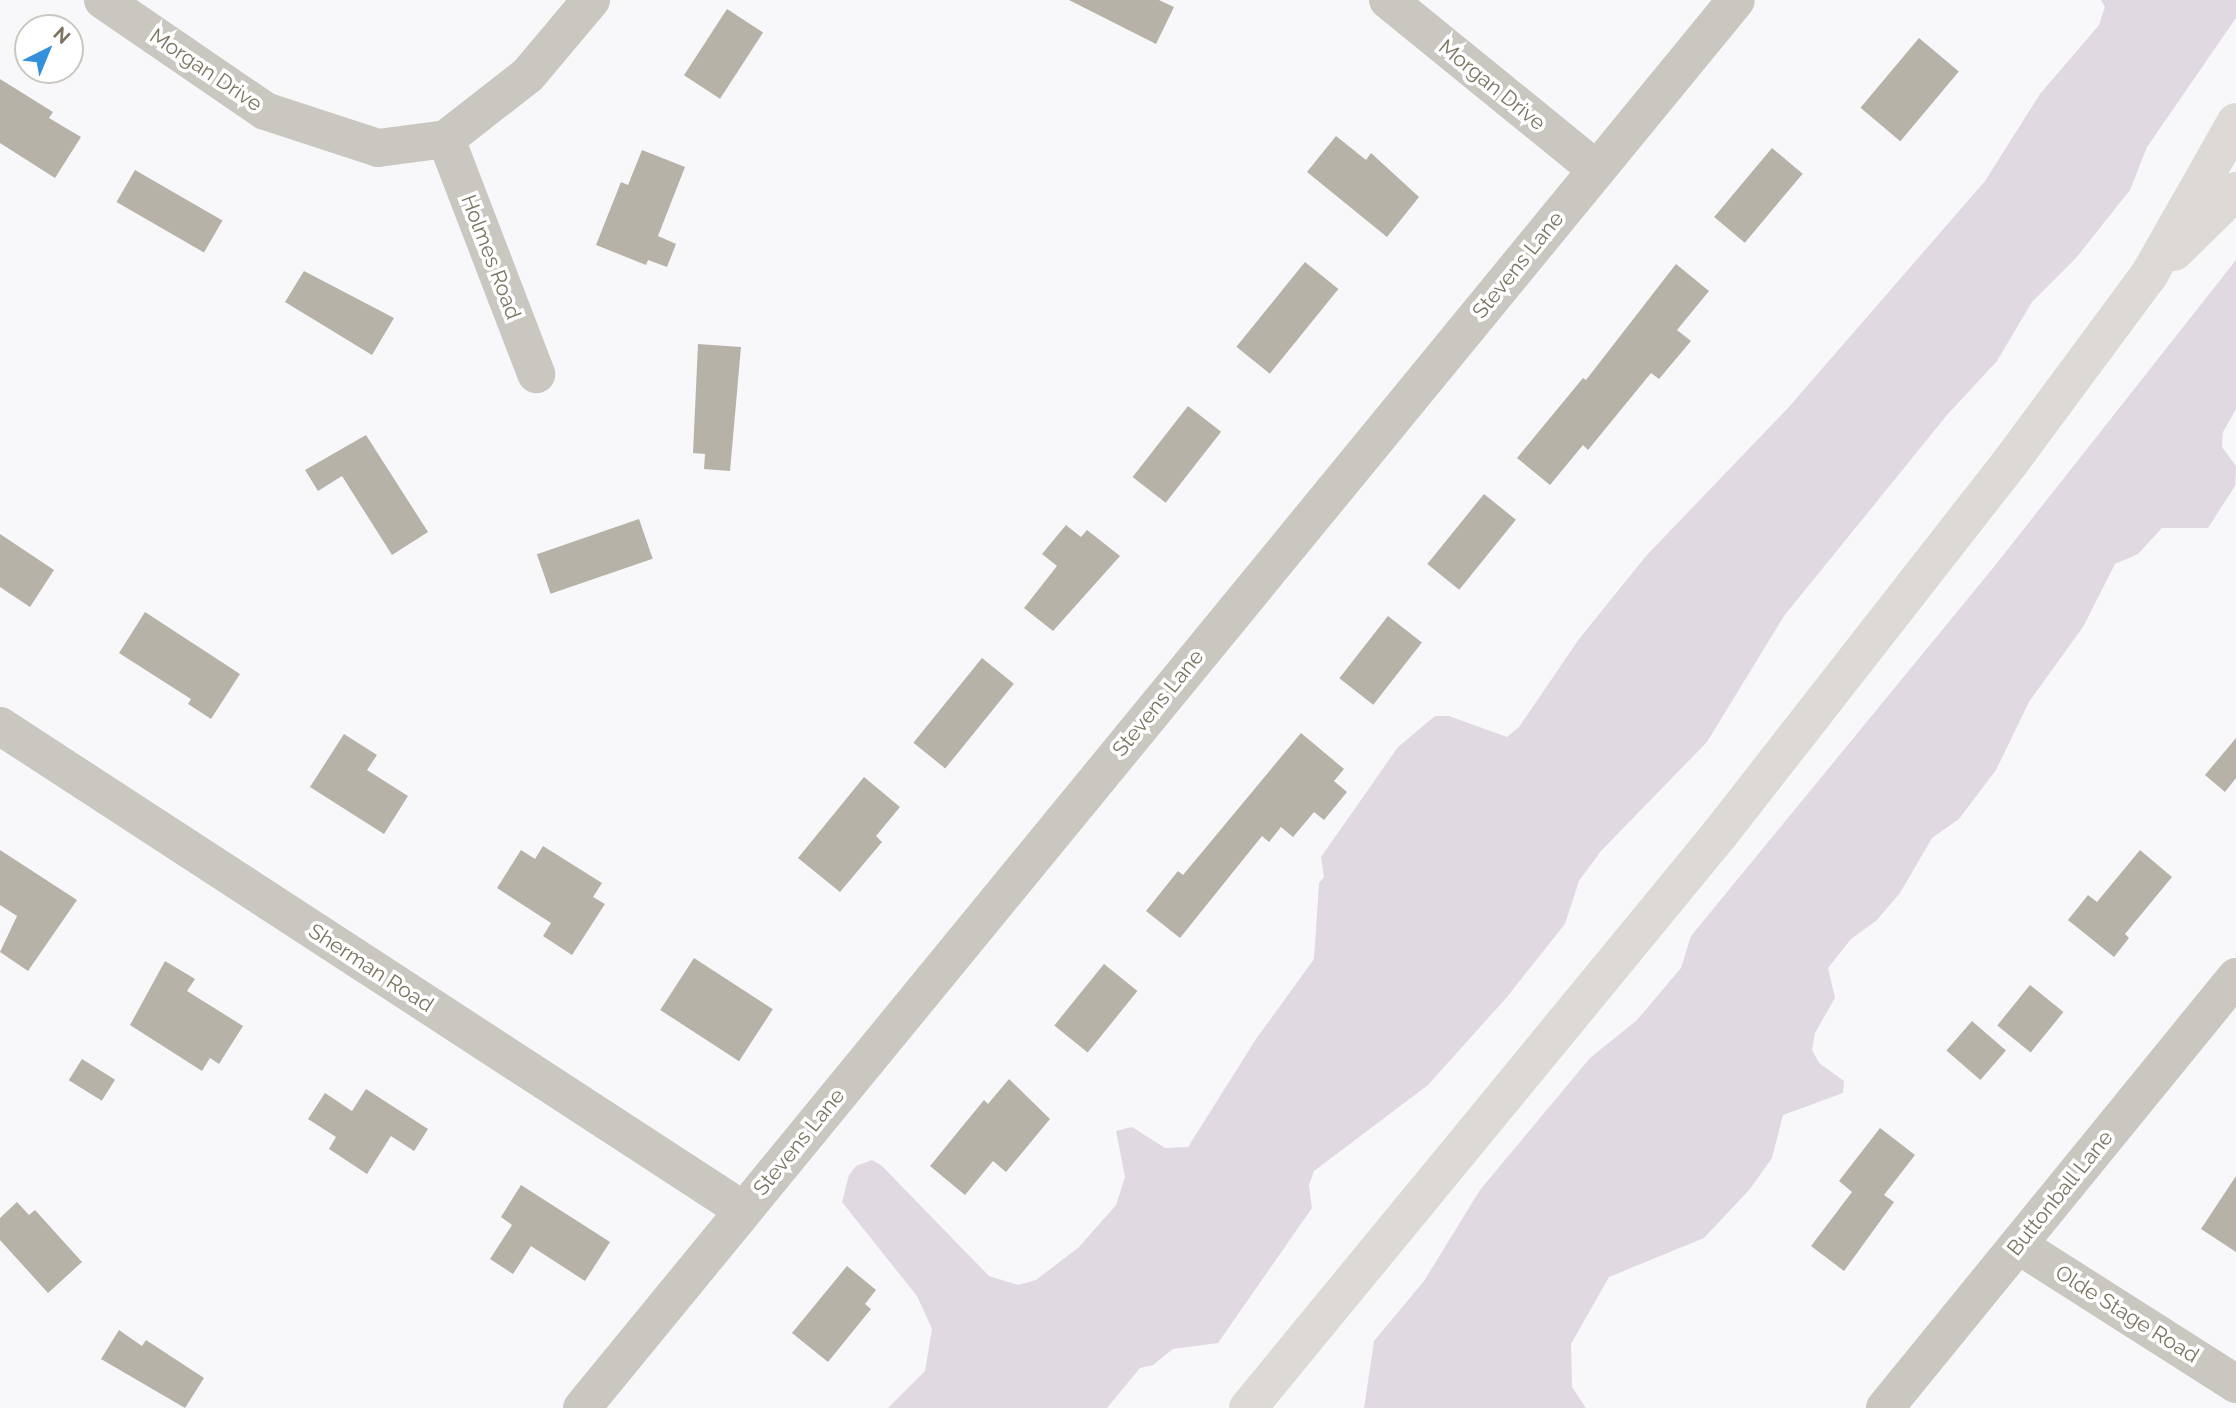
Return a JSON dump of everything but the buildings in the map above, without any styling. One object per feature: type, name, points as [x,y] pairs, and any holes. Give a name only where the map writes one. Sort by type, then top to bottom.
[{"type":"main road","points":[[1248,1408],[1728,824],[2009,464],[2149,275],[2236,122]]},
{"type":"main road","points":[[2149,275],[2236,191]]},
{"type":"street","name":"Morgan Drive","points":[[103,0],[265,111],[378,148],[446,139]]},
{"type":"street","points":[[446,139],[528,75],[591,0]]},
{"type":"street","name":"Morgan Drive","points":[[1388,0],[1597,170]]},
{"type":"street","name":"Stevens Lane","points":[[582,1408],[1736,0]]},
{"type":"street","name":"Holmes Road","points":[[446,139],[536,374]]},
{"type":"street","name":"Sherman Road","points":[[0,726],[743,1210]]},
{"type":"street","name":"Buttonball Lane","points":[[1885,1408],[2236,977]]},
{"type":"street","name":"Olde Stage Road","points":[[2018,1245],[2236,1384]]},
{"type":"shaded area","points":[[2101,0],[2236,0],[2236,18],[2147,147],[2130,190],[2076,258],[2032,302],[1997,361],[1947,415],[1784,616],[1707,742],[1601,851],[1579,881],[1565,924],[1507,997],[1428,1085],[1314,1171],[1309,1185],[1312,1208],[1218,1343],[1173,1349],[1153,1365],[1140,1368],[1107,1408],[888,1408],[925,1371],[932,1329],[917,1296],[842,1202],[849,1175],[856,1166],[872,1160],[882,1166],[989,1276],[1018,1285],[1036,1280],[1079,1247],[1116,1205],[1125,1177],[1116,1131],[1132,1127],[1165,1148],[1188,1147],[1256,1039],[1314,959],[1319,883],[1324,877],[1321,857],[1398,747],[1435,716],[1449,716],[1507,737],[1519,727],[1579,639],[1646,556],[1788,408],[1985,181],[2040,94],[2099,25],[2105,7]]},
{"type":"shaded area","points":[[2236,260],[2236,409],[2223,432],[2222,447],[2236,466],[2235,486],[2208,528],[2162,528],[2138,554],[2115,564],[2083,627],[2029,702],[1996,770],[1959,819],[1932,838],[1900,893],[1876,921],[1851,939],[1828,968],[1835,998],[1815,1033],[1812,1050],[1819,1063],[1844,1081],[1843,1093],[1783,1115],[1772,1158],[1750,1189],[1704,1238],[1609,1277],[1571,1344],[1572,1387],[1586,1408],[1364,1408],[1374,1341],[1424,1281],[1480,1190],[1590,1058],[1637,1020],[1681,968],[1691,936],[1993,568]]}]
